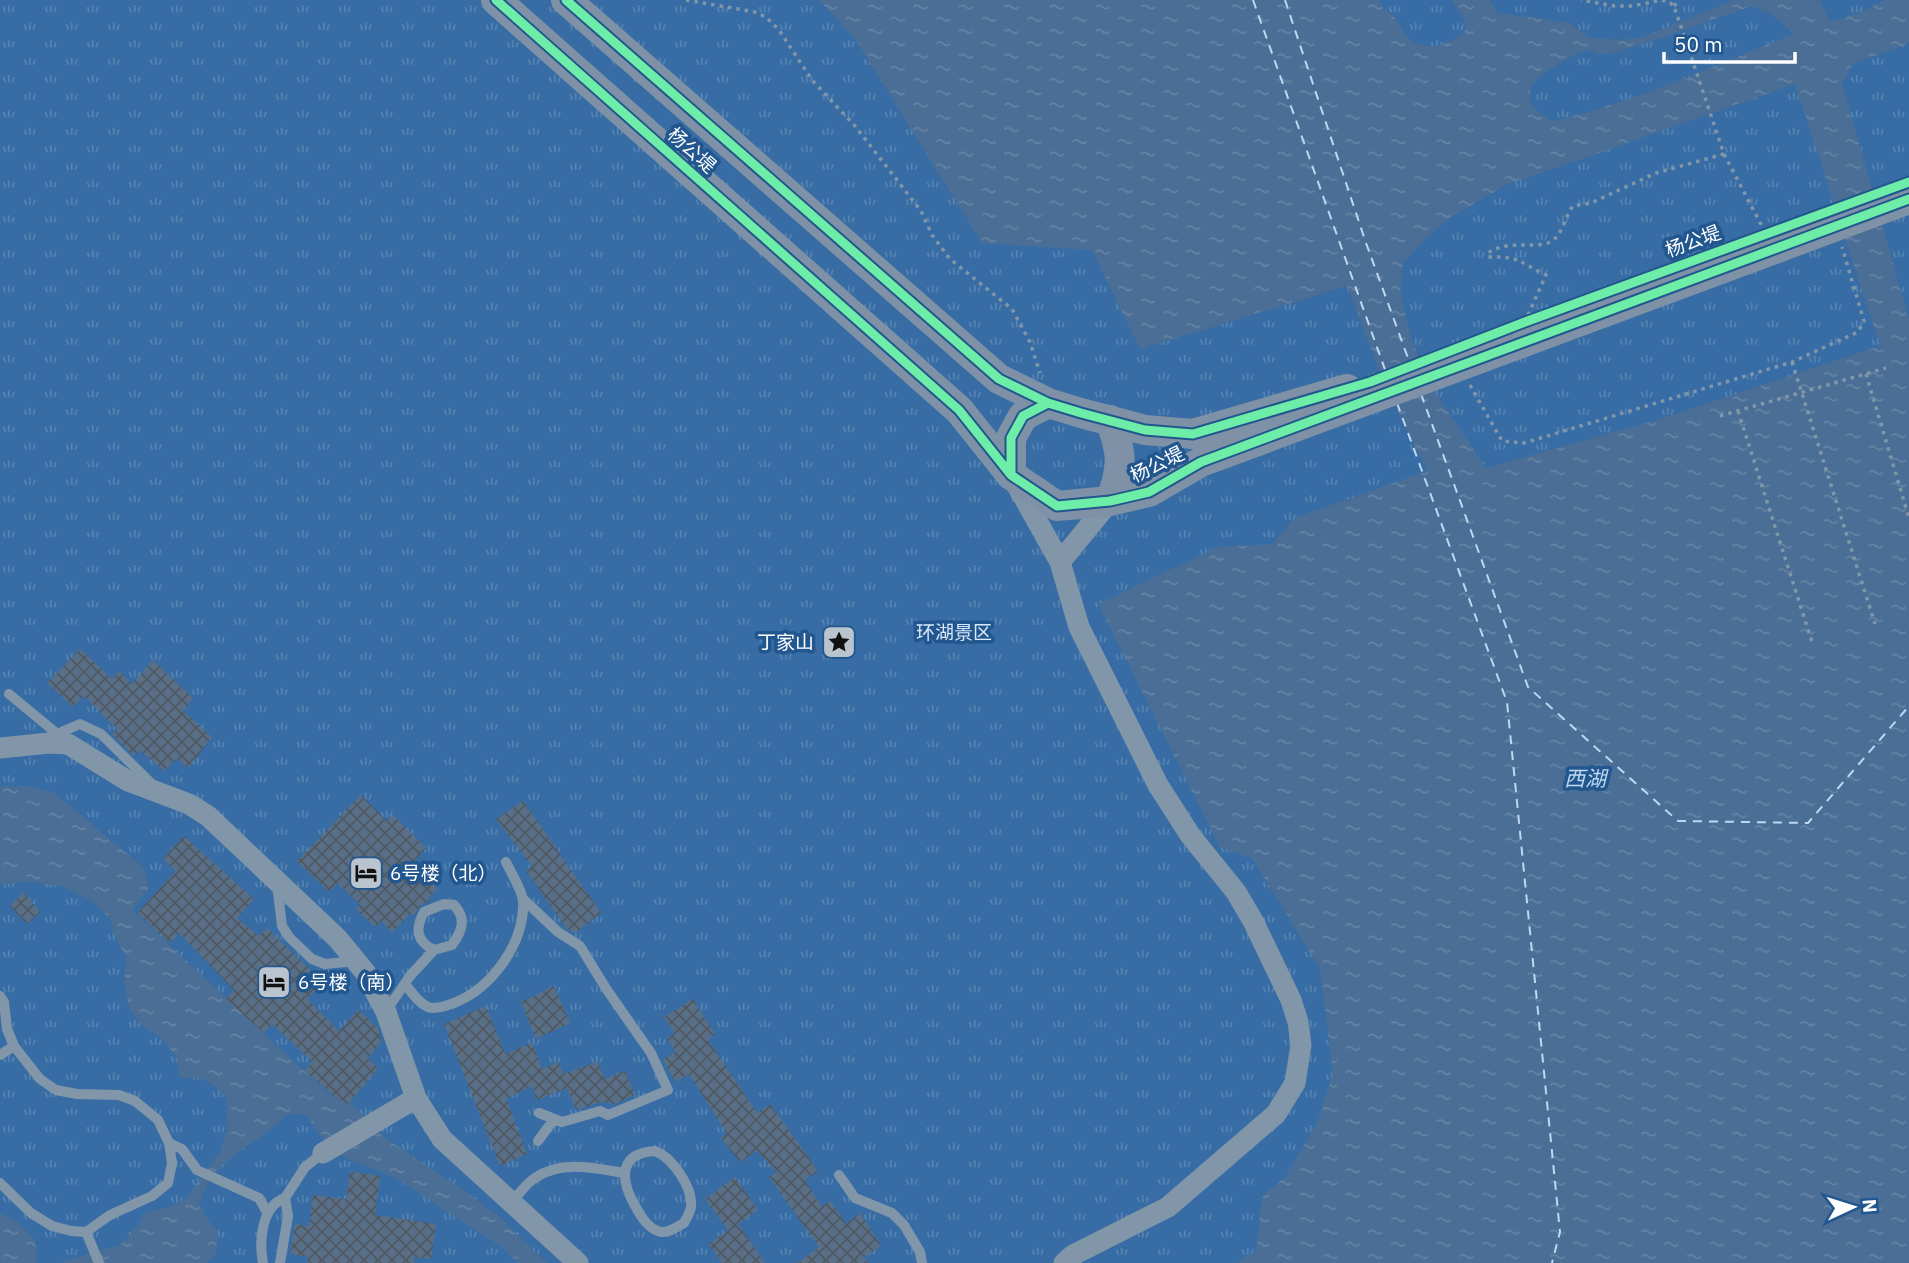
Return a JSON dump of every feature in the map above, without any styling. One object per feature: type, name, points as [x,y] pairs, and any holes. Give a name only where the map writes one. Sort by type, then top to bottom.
[{"type":"main road","name":"杨公堤","points":[[496,0],[959,410],[1012,475],[1058,506],[1110,501],[1149,492],[1201,462],[1372,390],[1901,193]]},
{"type":"main road","name":"杨公堤","points":[[566,0],[999,379],[1053,404],[1145,430],[1193,434],[1372,390]]},
{"type":"main road","name":"杨公堤","points":[[1445,365],[1525,321],[1766,233],[1836,225],[1901,193]]},
{"type":"main road","points":[[1012,475],[1011,438],[1023,416],[1053,404]]},
{"type":"main road","name":"杨公堤","points":[[1110,420],[1119,443],[1121,474],[1110,501]]},
{"type":"street","points":[[1012,475],[1060,562],[1079,627],[1158,785],[1190,835],[1236,892],[1253,921],[1291,1000],[1301,1045],[1295,1083],[1276,1114],[1168,1207],[1073,1255],[1064,1263]]},
{"type":"street","points":[[1060,562],[1110,501]]},
{"type":"street","points":[[0,748],[58,740],[128,781],[189,804],[208,816],[338,939],[365,972],[386,1012],[416,1098],[442,1139],[578,1263]]},
{"type":"street","points":[[323,1153],[416,1098]]},
{"type":"lane","points":[[9,694],[58,740]]},
{"type":"lane","points":[[506,862],[523,899],[558,932],[580,946],[651,1053],[668,1090],[608,1115],[600,1111],[562,1122],[539,1113]]},
{"type":"lane","points":[[276,881],[282,926],[289,937],[312,959],[325,964],[356,961]]},
{"type":"lane","points":[[405,984],[428,1007],[446,1006],[467,998],[491,977],[513,946],[521,922],[523,899]]},
{"type":"lane","points":[[386,1012],[405,984],[434,950],[452,945],[459,935],[463,926],[462,917],[454,905],[444,904],[425,912],[418,924],[418,934],[424,945],[434,950]]},
{"type":"lane","points":[[0,996],[4,1002],[7,1029],[14,1046],[40,1079],[56,1090],[77,1094],[119,1095],[135,1101],[158,1120],[169,1143],[172,1163],[168,1183],[152,1196],[110,1216],[86,1232],[52,1226],[31,1213],[0,1183]]},
{"type":"lane","points":[[0,1055],[14,1046]]},
{"type":"lane","points":[[538,1141],[554,1119]]},
{"type":"lane","points":[[169,1143],[183,1149],[197,1170],[259,1198],[268,1214]]},
{"type":"lane","points":[[655,1152],[663,1154],[674,1166],[688,1191],[691,1208],[684,1223],[665,1232],[657,1231],[642,1218],[625,1186],[624,1173],[627,1163],[637,1155],[655,1152]]},
{"type":"lane","points":[[263,1263],[261,1241],[268,1214],[276,1201],[285,1198],[305,1167],[323,1153]]},
{"type":"lane","points":[[512,1202],[535,1178],[559,1168],[582,1166],[624,1173]]},
{"type":"lane","points":[[839,1175],[855,1198],[892,1213],[904,1225],[920,1252],[922,1263]]},
{"type":"lane","points":[[280,1263],[288,1216],[285,1198]]},
{"type":"lane","points":[[86,1232],[99,1263]]},
{"type":"path","points":[[686,0],[755,12],[766,17],[779,30],[812,80],[855,126],[921,211],[932,235],[950,259],[1012,309],[1030,342],[1053,404]]},
{"type":"path","points":[[1581,0],[1615,6],[1633,6],[1661,0],[1674,6],[1724,154],[1766,233]]},
{"type":"path","points":[[1674,6],[1679,0]]},
{"type":"path","points":[[1525,321],[1546,275],[1534,270],[1524,261],[1488,257],[1488,253],[1503,245],[1547,244],[1556,238],[1573,206],[1591,203],[1656,173],[1724,154]]},
{"type":"path","points":[[1445,365],[1502,441],[1524,443],[1793,362],[1858,332],[1864,321],[1836,225]]},
{"type":"path","points":[[1793,362],[1875,624]]},
{"type":"path","points":[[1720,416],[1886,368]]},
{"type":"path","points":[[1866,374],[1909,518]]},
{"type":"path","points":[[1738,411],[1812,642]]},
{"type":"green space","name":"环湖景区","points":[[0,0],[1909,0],[1909,1263],[0,1263]]},
{"type":"water","name":"西湖","points":[[819,0],[1379,0],[1410,40],[1424,46],[1432,46],[1447,43],[1466,30],[1465,21],[1452,0],[1489,0],[1498,13],[1570,23],[1588,37],[1617,40],[1641,38],[1734,0],[1820,0],[1830,22],[1864,11],[1885,0],[1909,0],[1909,43],[1853,64],[1842,83],[1909,320],[1909,1263],[1237,1263],[1256,1251],[1262,1197],[1285,1177],[1317,1123],[1333,1073],[1320,969],[1252,858],[1220,847],[1098,604],[1218,547],[1272,544],[1295,518],[1427,471],[1384,383],[1347,286],[1140,349],[1092,250],[982,243],[855,39]],"holes":[[[1752,6],[1771,14],[1794,34],[1675,82],[1584,113],[1553,121],[1533,106],[1530,90],[1535,83],[1551,69],[1577,54],[1588,51],[1602,54],[1618,52]],[[1795,84],[1880,346],[1667,417],[1486,468],[1429,383],[1411,338],[1400,292],[1403,263],[1425,239],[1450,218],[1504,186]]]},
{"type":"water","points":[[26,786],[53,792],[144,868],[149,888],[132,910],[331,1096],[350,1103],[388,1140],[498,1216],[547,1263],[518,1263],[503,1248],[396,1178],[342,1156],[321,1137],[306,1115],[287,1114],[269,1131],[228,1160],[211,1178],[199,1203],[205,1216],[218,1232],[216,1254],[207,1263],[59,1263],[120,1245],[146,1212],[168,1208],[187,1197],[220,1152],[227,1128],[227,1099],[207,1081],[180,1078],[176,1056],[162,1038],[144,1028],[129,1008],[124,983],[126,958],[113,932],[111,921],[94,902],[64,887],[28,881],[0,885],[0,787]]},
{"type":"water","points":[[0,1213],[18,1222],[35,1240],[37,1263],[0,1263]]},
{"type":"building","points":[[80,649],[112,679],[119,671],[132,684],[153,660],[193,698],[183,711],[212,737],[188,768],[176,758],[165,771],[139,750],[134,756],[112,734],[117,729],[84,696],[73,707],[47,683]]},
{"type":"building","name":"6号楼（北）","points":[[361,795],[387,821],[393,815],[426,848],[412,863],[438,889],[428,899],[430,901],[420,905],[414,916],[411,913],[392,932],[381,921],[375,927],[356,909],[360,905],[338,883],[329,892],[297,861]]},
{"type":"building","points":[[523,801],[601,913],[575,933],[566,928],[526,871],[532,866],[496,819]]},
{"type":"building","points":[[184,836],[254,899],[237,918],[259,936],[267,928],[323,982],[307,999],[339,1031],[358,1010],[378,1028],[382,1041],[368,1058],[378,1068],[348,1104],[334,1096],[305,1071],[312,1061],[272,1024],[264,1033],[226,999],[234,990],[179,933],[170,943],[137,913],[176,871],[163,859]]},
{"type":"building","points":[[24,892],[40,912],[27,924],[10,906]]},
{"type":"building","points":[[554,986],[570,1023],[536,1039],[521,1002]]},
{"type":"building","points":[[693,999],[715,1034],[708,1040],[757,1113],[770,1104],[818,1171],[805,1180],[822,1207],[830,1201],[846,1224],[860,1213],[881,1246],[864,1257],[868,1263],[797,1263],[819,1247],[769,1177],[776,1172],[757,1150],[740,1162],[721,1138],[727,1134],[689,1074],[676,1082],[663,1060],[675,1052],[667,1037],[675,1033],[664,1017]]},
{"type":"building","points":[[486,1006],[505,1054],[532,1043],[542,1069],[558,1062],[563,1074],[597,1062],[605,1079],[625,1071],[635,1095],[612,1105],[610,1102],[598,1103],[576,1110],[567,1088],[537,1100],[531,1086],[506,1099],[527,1154],[500,1166],[444,1024]]},
{"type":"building","points":[[350,1172],[380,1176],[375,1215],[436,1224],[431,1259],[414,1257],[414,1263],[308,1263],[308,1257],[290,1254],[295,1224],[309,1226],[313,1195],[346,1199]]},
{"type":"building","points":[[735,1177],[758,1210],[738,1224],[765,1263],[722,1263],[709,1244],[728,1230],[705,1199]]},
{"type":"ferry route","points":[[1253,0],[1388,378]]},
{"type":"ferry route","points":[[1285,0],[1366,243],[1412,369]]},
{"type":"ferry route","points":[[1421,394],[1528,687],[1678,821],[1808,823],[1909,706]]},
{"type":"ferry route","points":[[1397,403],[1507,702],[1560,1232],[1552,1263]]},
{"type":"cycle path","points":[[496,0],[959,410],[1011,475],[1057,506],[1110,501],[1149,492],[1201,462],[1909,199]]},
{"type":"cycle path","points":[[566,0],[999,379],[1048,403],[1145,430],[1193,434],[1370,382],[1525,322],[1909,182]]},
{"type":"cycle path","points":[[1011,475],[1011,438],[1023,416],[1048,403]]},
{"type":"place","name":"丁家山","points":[[839,642]]},
{"type":"place","name":"6号楼（北）","points":[[366,873]]},
{"type":"place","name":"6号楼（南）","points":[[274,982]]}]
